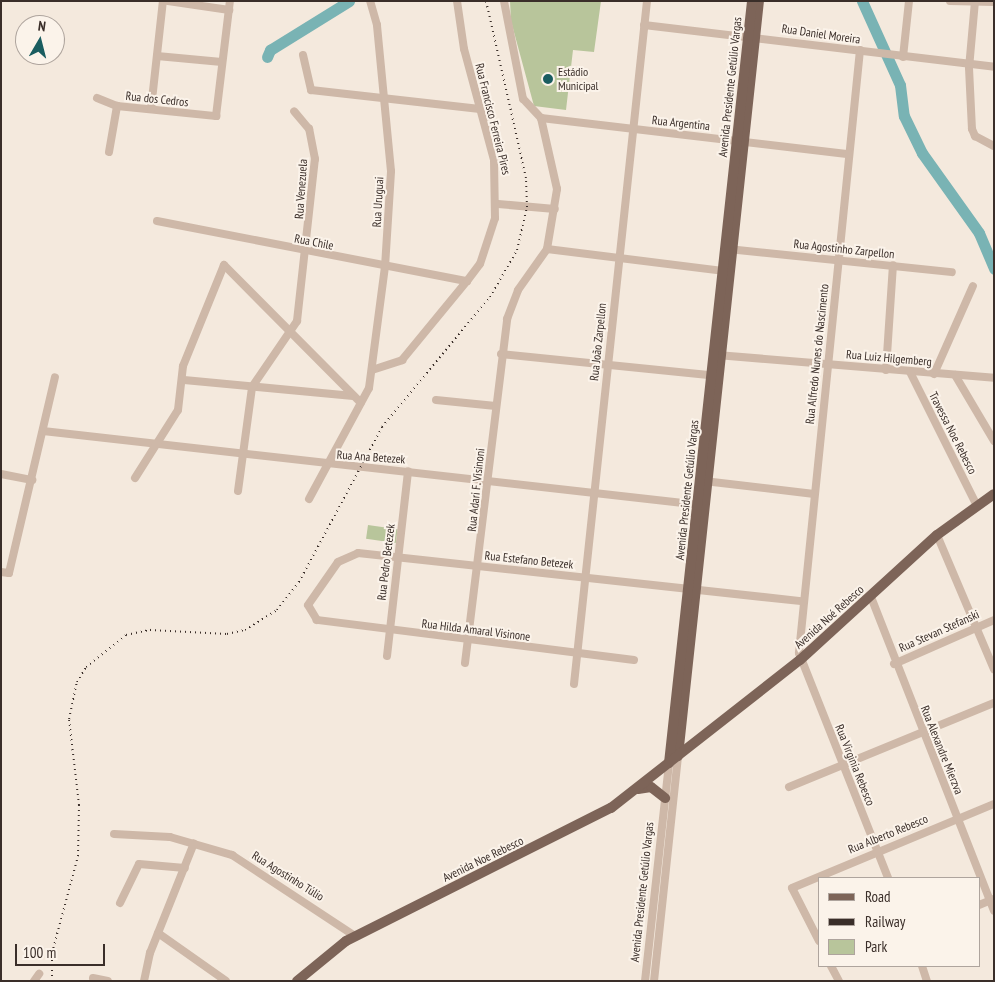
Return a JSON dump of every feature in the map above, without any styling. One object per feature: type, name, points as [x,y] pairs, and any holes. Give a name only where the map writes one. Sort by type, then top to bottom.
[{"type":"main road","name":"Avenida Presidente Getúlio Vargas","points":[[752,1],[752,35]]},
{"type":"main road","name":"Avenida Presidente Getúlio Vargas","points":[[678,756],[701,504],[752,35],[759,1]]},
{"type":"main road","name":"Avenida Presidente Getúlio Vargas","points":[[718,355],[723,271],[729,249]]},
{"type":"main road","name":"Avenida Noé Rebesco","points":[[678,756],[800,660],[937,535],[976,504],[994,494]]},
{"type":"main road","name":"Avenida Presidente Getúlio Vargas","points":[[669,763],[693,588]]},
{"type":"main road","name":"Avenida Noe Rebesco","points":[[304,978],[355,936],[547,842],[638,788],[678,756]]},
{"type":"main road","points":[[638,788],[651,788],[665,798]]},
{"type":"street","points":[[151,109],[163,1]]},
{"type":"street","points":[[157,56],[222,62],[230,5],[168,1]]},
{"type":"street","name":"Rua Uruguai","points":[[309,499],[361,403],[372,370],[385,267],[391,180],[377,25],[370,1]]},
{"type":"street","name":"Rua Francisco Ferreira Pires","points":[[372,370],[402,360],[467,281],[488,245],[498,204],[494,160],[480,109],[457,1]]},
{"type":"street","points":[[504,1],[523,99],[541,118],[555,178],[555,209],[548,249],[723,271]]},
{"type":"street","name":"Rua João Zarpellon","points":[[574,684],[575,652],[647,1]]},
{"type":"street","points":[[903,57],[909,1]]},
{"type":"street","points":[[950,1],[994,2]]},
{"type":"street","points":[[975,2],[968,68],[972,128],[975,136],[994,146]]},
{"type":"street","name":"Rua Daniel Moreira","points":[[644,25],[752,35],[968,68],[994,67]]},
{"type":"street","name":"Rua Alfredo Nunes do Nascimento","points":[[800,660],[803,601],[860,50]]},
{"type":"street","points":[[303,55],[308,88],[383,99],[480,109]]},
{"type":"street","name":"Rua dos Cedros","points":[[97,98],[118,106],[216,116],[222,62]]},
{"type":"street","points":[[109,152],[118,106]]},
{"type":"street","name":"Rua Venezuela","points":[[252,388],[297,321],[315,158],[309,129],[294,111]]},
{"type":"street","name":"Rua Argentina","points":[[541,118],[849,154]]},
{"type":"street","points":[[498,204],[555,209]]},
{"type":"street","name":"Rua Chile","points":[[157,221],[306,252],[467,281]]},
{"type":"street","name":"Rua Adari F. Visinoni","points":[[465,662],[470,640],[507,319],[518,290],[548,249]]},
{"type":"street","name":"Rua Agostinho Zarpellon","points":[[729,249],[839,258],[952,272]]},
{"type":"street","points":[[135,478],[178,410],[184,380],[183,366],[224,265],[361,403]]},
{"type":"street","points":[[886,370],[892,265]]},
{"type":"street","points":[[934,374],[973,286]]},
{"type":"street","points":[[502,354],[716,376]]},
{"type":"street","name":"Rua Luiz Hilgemberg","points":[[718,355],[994,378]]},
{"type":"street","name":"Travessa Noe Rebesco","points":[[910,372],[976,504]]},
{"type":"street","points":[[955,375],[994,442]]},
{"type":"street","points":[[1,572],[8,573],[32,480],[55,377]]},
{"type":"street","points":[[184,380],[252,388],[353,396]]},
{"type":"street","points":[[238,491],[252,388]]},
{"type":"street","points":[[436,400],[496,406]]},
{"type":"street","name":"Rua Ana Betezek","points":[[42,431],[243,456],[593,490],[701,504]]},
{"type":"street","name":"Rua Pedro Betezek","points":[[387,656],[408,471]]},
{"type":"street","points":[[1,474],[32,480]]},
{"type":"street","points":[[704,481],[814,494]]},
{"type":"street","points":[[937,535],[994,669]]},
{"type":"street","name":"Rua Estefano Betezek","points":[[316,620],[308,605],[313,593],[338,562],[358,553],[803,601]]},
{"type":"street","name":"Rua Alexandre Mierzva","points":[[871,597],[894,664],[992,900],[994,911]]},
{"type":"street","name":"Rua Hilda Amaral Visinone","points":[[316,620],[390,631],[634,660]]},
{"type":"street","name":"Rua Stevan Stefanski","points":[[894,664],[994,620]]},
{"type":"street","name":"Rua Virginia Rebesco","points":[[800,660],[844,765],[888,877]]},
{"type":"street","points":[[789,787],[994,703]]},
{"type":"street","name":"Avenida Presidente Getúlio Vargas","points":[[645,981],[678,756]]},
{"type":"street","name":"Avenida Presidente Getúlio Vargas","points":[[654,981],[665,798],[669,763]]},
{"type":"street","name":"Rua Alberto Rebesco","points":[[818,939],[792,888],[876,850],[994,804]]},
{"type":"street","name":"Rua Agostinho Túlio","points":[[114,834],[160,835],[194,843],[263,871],[355,936]]},
{"type":"street","points":[[144,981],[158,933],[194,843]]},
{"type":"street","points":[[120,903],[139,864],[185,868]]},
{"type":"street","points":[[980,905],[992,900]]},
{"type":"street","points":[[158,933],[226,981]]},
{"type":"street","points":[[832,967],[839,981]]},
{"type":"street","points":[[922,967],[927,981]]},
{"type":"street","points":[[34,981],[39,974]]},
{"type":"street","points":[[93,978],[108,981]]},
{"type":"green space","name":"Estádio Municipal","points":[[510,1],[601,1],[594,52],[573,50],[566,110],[534,106],[511,21]]},
{"type":"green space","points":[[368,525],[398,529],[396,543],[366,539]]},
{"type":"waterway","points":[[267,57],[270,50],[349,1]]},
{"type":"waterway","points":[[862,1],[900,85],[904,116],[922,153],[979,233],[994,269]]},
{"type":"railway","points":[[52,981],[52,953],[78,856],[79,805],[69,719],[77,682],[86,667],[126,635],[150,630],[227,634],[245,630],[277,610],[299,582],[382,427],[490,297],[517,250],[527,207],[526,178],[486,1]]},
{"type":"place","name":"Estádio Municipal","points":[[548,79]]}]
